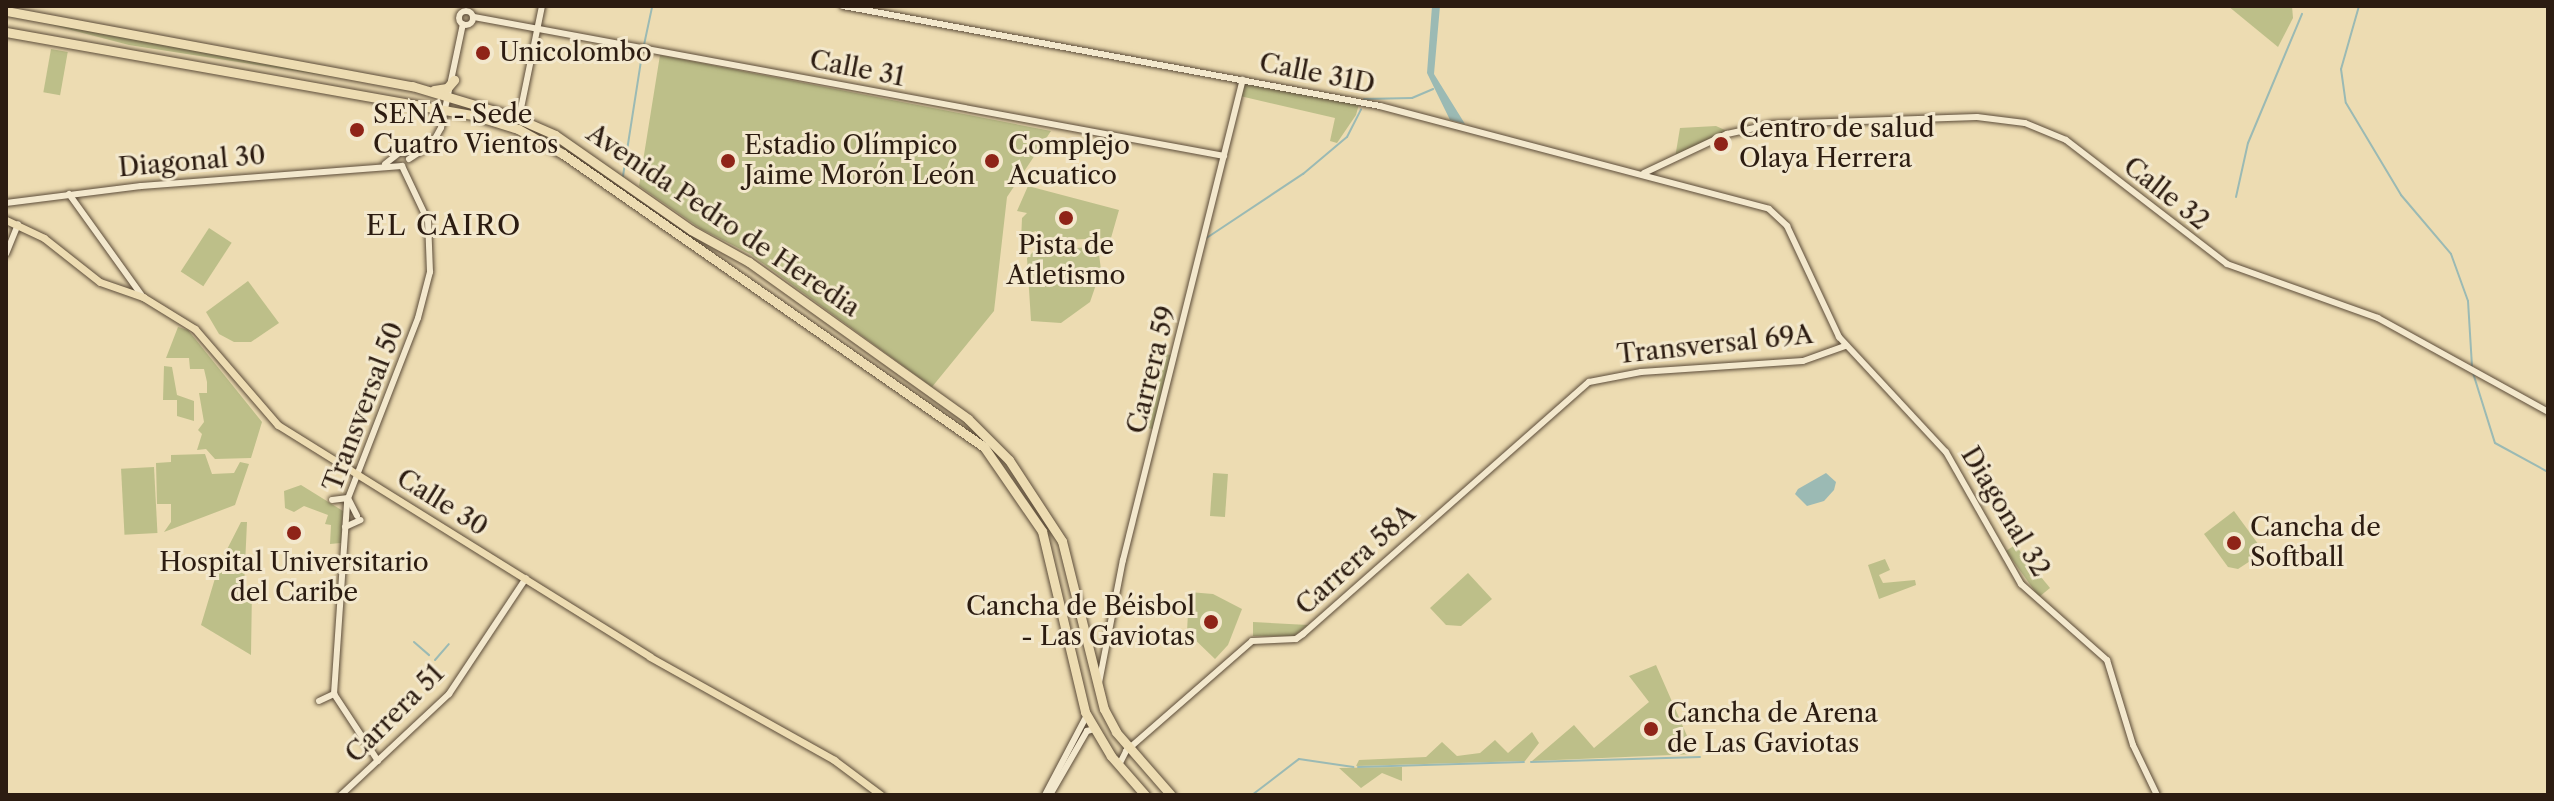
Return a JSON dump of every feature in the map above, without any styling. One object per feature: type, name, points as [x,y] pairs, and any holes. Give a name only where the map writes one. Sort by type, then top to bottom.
[{"type":"highway","name":"Avenida Pedro de Heredia","points":[[6,11],[421,88],[519,118],[568,143],[691,230],[828,315],[989,438],[1026,482],[1062,541],[1096,672],[1098,697],[1126,744],[1171,795]]},
{"type":"highway","name":"Avenida Pedro de Heredia","points":[[6,32],[447,111],[506,124],[551,146],[978,442],[1042,531],[1086,714],[1119,765],[1145,795]]},
{"type":"highway","points":[[421,88],[443,90],[454,80]]},
{"type":"highway","points":[[1126,744],[1138,740]]},
{"type":"main road","name":"Calle 30","points":[[6,220],[44,238],[100,282],[143,297],[195,329],[269,418],[650,657],[846,767],[881,795]]},
{"type":"main road","points":[[127,291],[132,281]]},
{"type":"street","points":[[519,118],[542,6]]},
{"type":"street","name":"Calle 31D","points":[[843,6],[1363,103],[1756,204],[1776,214]]},
{"type":"street","points":[[403,162],[434,141],[451,98],[468,15]]},
{"type":"street","name":"Calle 31","points":[[468,15],[1224,156]]},
{"type":"street","name":"Carrera 59","points":[[1096,672],[1243,80]]},
{"type":"street","name":"Calle 32","points":[[1640,174],[1737,130],[1773,124],[1977,117],[2037,126],[2066,140],[2227,264],[2374,316],[2457,359],[2548,412]]},
{"type":"street","name":"Transversal 50","points":[[378,761],[336,703],[334,694],[346,511],[348,498],[418,318],[430,272],[428,221],[403,162],[403,152],[421,151]]},
{"type":"street","name":"Diagonal 30","points":[[6,203],[69,194],[403,162]]},
{"type":"street","points":[[69,194],[143,297]]},
{"type":"street","name":"Diagonal 32","points":[[1776,214],[1787,226],[1845,346],[1946,452],[2021,584],[2107,660],[2133,745],[2157,795]]},
{"type":"street","points":[[6,254],[18,224]]},
{"type":"street","name":"Transversal 69A","points":[[1589,382],[1641,372],[1803,361],[1845,346]]},
{"type":"street","name":"Carrera 58A","points":[[1138,740],[1252,641],[1296,639],[1303,634],[1589,382]]},
{"type":"street","points":[[332,500],[348,498],[359,518],[345,527]]},
{"type":"street","name":"Carrera 51","points":[[341,795],[449,694],[526,578]]},
{"type":"street","points":[[319,701],[334,694]]},
{"type":"street","points":[[1048,795],[1082,730],[1086,714]]},
{"type":"street","points":[[1048,795],[1087,731],[1094,729]]},
{"type":"street","points":[[1137,756],[1138,740]]},
{"type":"street","points":[[1119,765],[1126,744]]},
{"type":"green space","points":[[2228,6],[2292,6],[2293,18],[2278,47]]},
{"type":"green space","points":[[6,13],[419,90],[129,45]]},
{"type":"green space","points":[[51,49],[68,52],[60,95],[43,92]]},
{"type":"green space","points":[[660,55],[1051,131],[1007,197],[994,311],[932,387],[750,254],[701,229],[639,186]]},
{"type":"green space","points":[[1244,83],[1359,104],[1356,115],[1337,143],[1330,141],[1335,118],[1240,96]]},
{"type":"green space","points":[[1716,126],[1727,131],[1675,158],[1680,128]]},
{"type":"green space","points":[[1028,186],[1119,210],[1111,238],[1038,241],[1036,231],[1030,233],[1031,240],[1021,241],[1022,218],[1027,213],[1017,211]]},
{"type":"green space","points":[[209,228],[232,243],[203,286],[181,272]]},
{"type":"green space","points":[[1098,246],[1101,270],[1090,302],[1061,323],[1031,321],[1027,258],[1033,252]]},
{"type":"green space","points":[[248,281],[279,323],[251,342],[234,342],[219,334],[206,312]]},
{"type":"green space","points":[[178,327],[188,330],[262,422],[251,458],[215,459],[206,449],[197,450],[202,434],[198,430],[204,422],[199,393],[207,393],[207,382],[204,369],[190,369],[189,358],[166,358]]},
{"type":"green space","points":[[1162,353],[1173,356],[1153,429],[1142,426]]},
{"type":"green space","points":[[164,366],[172,367],[177,395],[194,401],[194,421],[177,416],[177,400],[163,400]]},
{"type":"green space","points":[[205,454],[212,474],[234,473],[240,462],[249,464],[235,505],[164,532],[171,522],[171,504],[157,504],[156,463],[171,462],[171,455]]},
{"type":"green space","points":[[154,467],[157,533],[124,535],[121,469]]},
{"type":"green space","points":[[1213,473],[1228,474],[1225,517],[1210,516]]},
{"type":"green space","points":[[301,485],[343,511],[341,543],[330,544],[331,525],[325,524],[328,515],[304,506],[294,512],[285,508],[284,491]]},
{"type":"green space","name":"Cancha de Softball","points":[[2234,511],[2264,552],[2238,569],[2228,567],[2204,534]]},
{"type":"green space","points":[[241,522],[247,522],[244,587],[252,588],[251,655],[201,625],[219,565]]},
{"type":"green space","points":[[2015,545],[2050,588],[2039,597],[2006,551]]},
{"type":"green space","points":[[1885,559],[1890,570],[1879,575],[1883,583],[1915,580],[1916,585],[1879,599],[1868,565]]},
{"type":"green space","points":[[1468,573],[1492,599],[1461,626],[1446,625],[1430,608]]},
{"type":"green space","name":"Cancha de Béisbol - Las Gaviotas","points":[[1189,592],[1213,594],[1242,609],[1228,645],[1215,659],[1187,632]]},
{"type":"green space","points":[[1253,622],[1308,625],[1294,636],[1253,636]]},
{"type":"green space","points":[[1656,665],[1695,754],[1532,761],[1574,725],[1594,748],[1649,702],[1629,676]]},
{"type":"green space","points":[[1532,732],[1539,743],[1525,761],[1356,766],[1359,760],[1426,757],[1442,742],[1457,756],[1480,753],[1495,740],[1508,753]]},
{"type":"green space","points":[[1402,767],[1402,781],[1382,773],[1361,788],[1339,768]]},
{"type":"water","points":[[1432,6],[1440,6],[1434,74],[1465,124],[1450,120],[1427,73]]},
{"type":"water","points":[[1826,473],[1836,482],[1834,490],[1824,501],[1807,506],[1795,494],[1798,489]]},
{"type":"waterway","points":[[644,45],[652,6]]},
{"type":"waterway","points":[[2359,6],[2341,69],[2346,103],[2401,195],[2451,254],[2468,301],[2472,366]]},
{"type":"waterway","points":[[2236,197],[2248,143],[2302,14]]},
{"type":"waterway","points":[[623,176],[642,55]]},
{"type":"waterway","points":[[1364,99],[1412,98],[1433,89]]},
{"type":"waterway","points":[[1205,239],[1303,174],[1347,137],[1361,109]]},
{"type":"waterway","points":[[2473,373],[2495,443],[2548,472]]},
{"type":"waterway","points":[[414,642],[429,655]]},
{"type":"waterway","points":[[435,660],[449,644]]},
{"type":"waterway","points":[[1531,762],[1700,757]]},
{"type":"waterway","points":[[1252,795],[1299,759],[1353,767]]},
{"type":"waterway","points":[[1358,767],[1524,762]]},
{"type":"place","name":"Unicolombo","points":[[483,53]]},
{"type":"place","name":"SENA - Sede Cuatro Vientos","points":[[357,130]]},
{"type":"place","name":"Centro de salud Olaya Herrera","points":[[1721,144]]},
{"type":"place","name":"Estadio Olímpico Jaime Morón León","points":[[728,161]]},
{"type":"place","name":"Complejo Acuatico","points":[[992,161]]},
{"type":"place","name":"Pista de Atletismo","points":[[1066,218]]},
{"type":"place","name":"Hospital Universitario del Caribe","points":[[294,533]]},
{"type":"place","name":"Cancha de Softball","points":[[2234,543]]},
{"type":"place","name":"Cancha de Béisbol - Las Gaviotas","points":[[1211,622]]},
{"type":"place","name":"Cancha de Arena de Las Gaviotas","points":[[1651,729]]},
{"type":"district","name":"EL CAIRO","points":[[444,225]]}]
